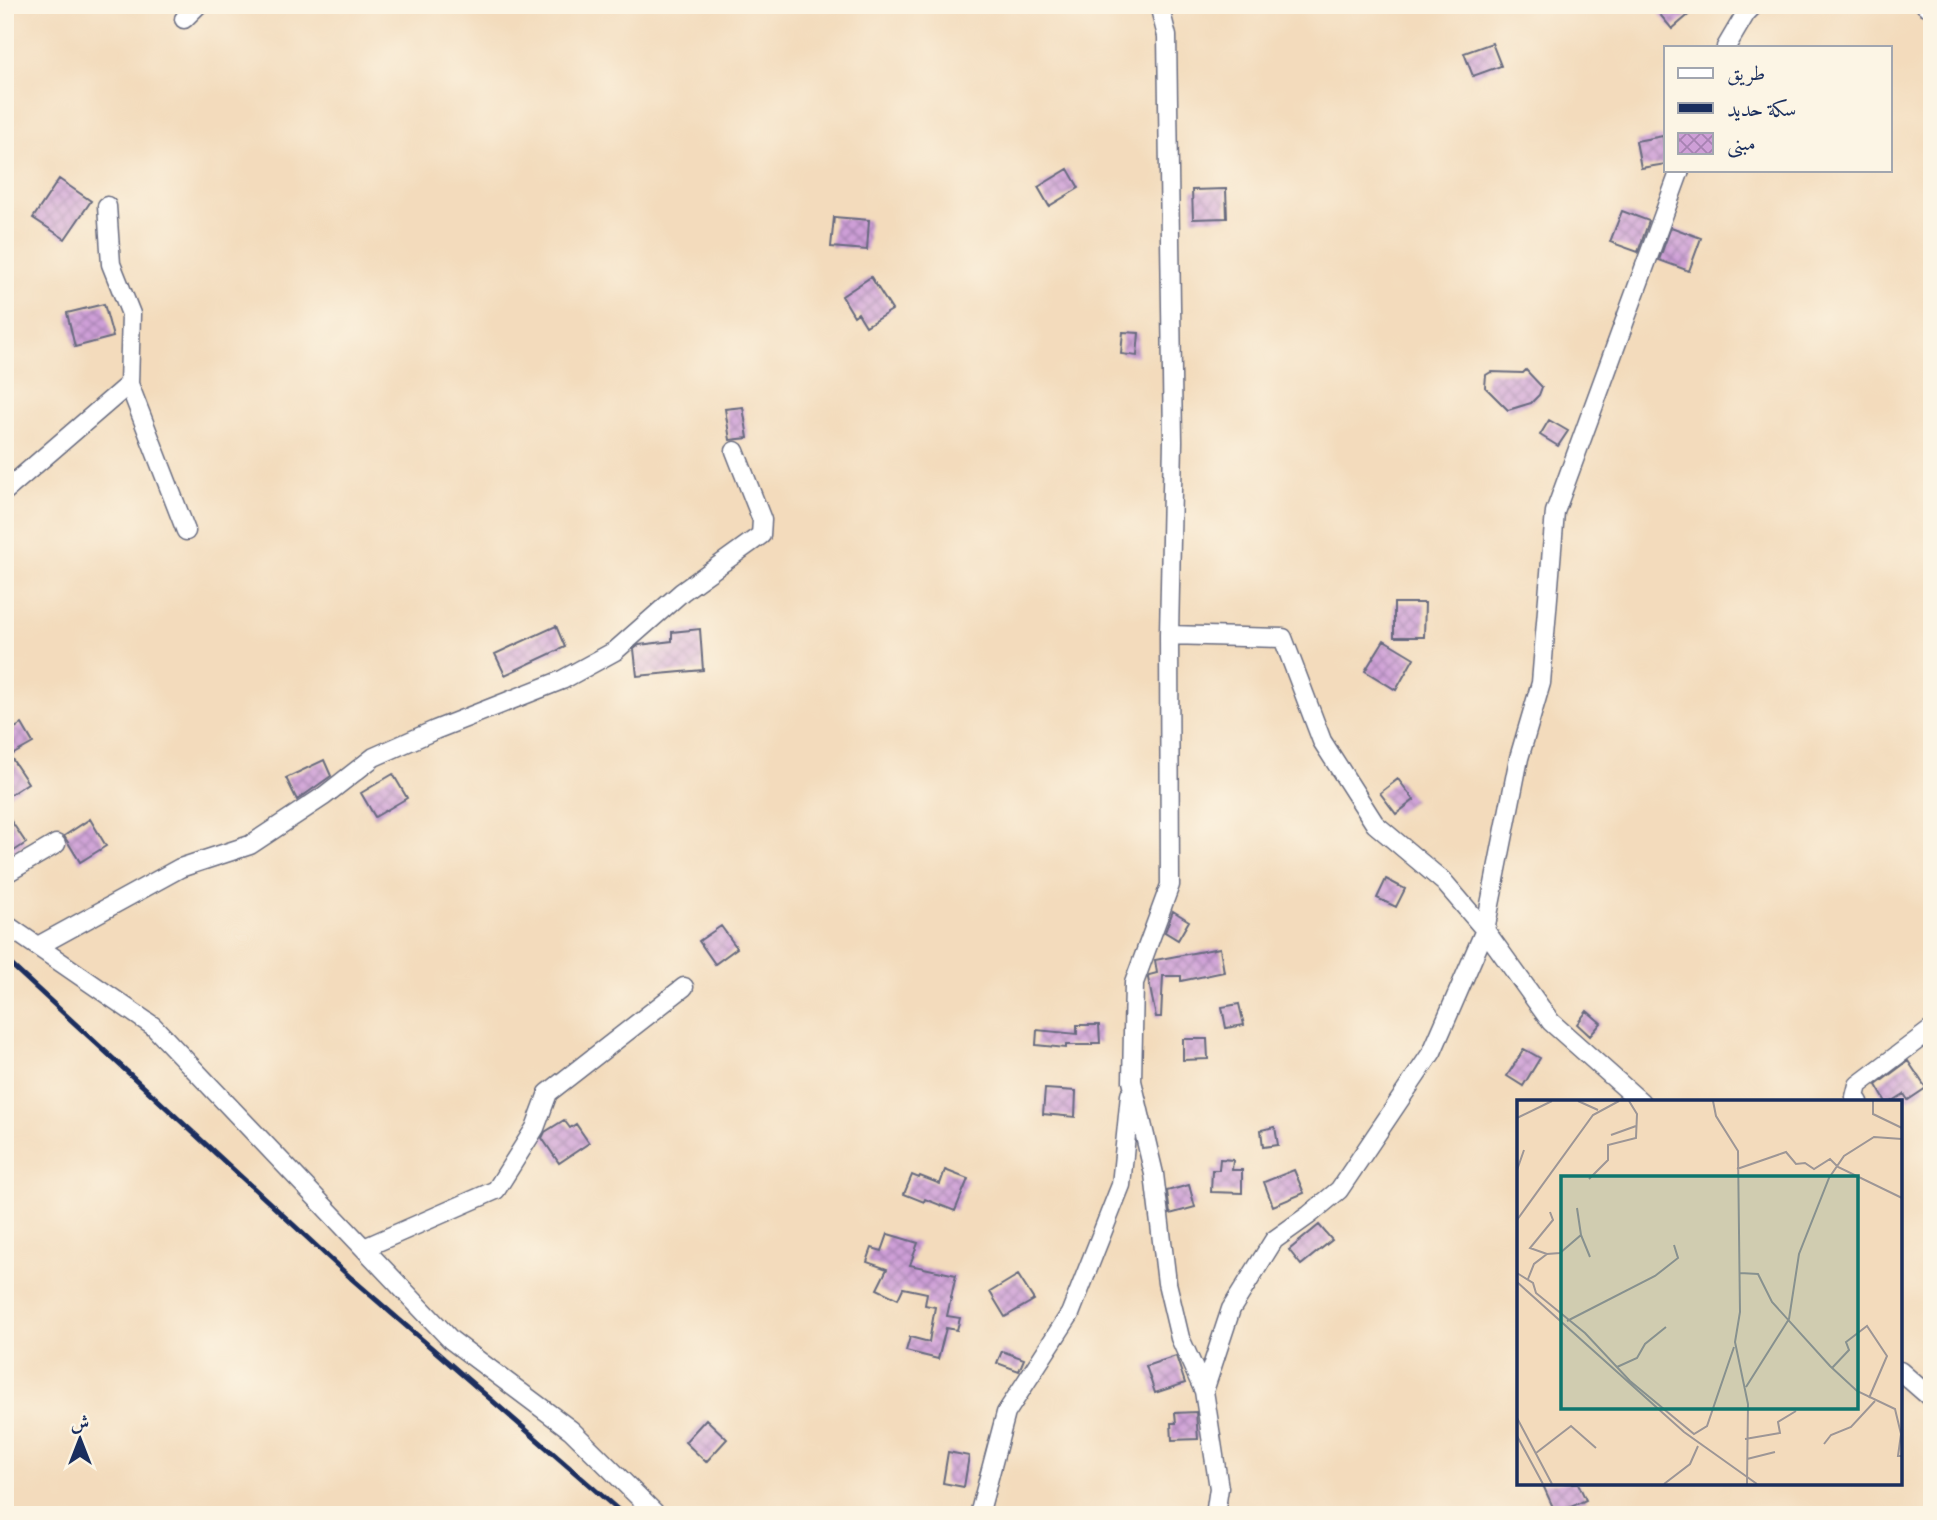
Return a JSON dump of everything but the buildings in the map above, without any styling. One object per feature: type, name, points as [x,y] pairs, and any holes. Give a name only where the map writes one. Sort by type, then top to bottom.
[{"type":"street","points":[[184,19],[198,5]]},
{"type":"street","points":[[979,1515],[1006,1413],[1070,1314],[1121,1185],[1132,1081],[1134,983],[1170,885],[1169,635],[1173,441],[1167,36],[1159,5]]},
{"type":"street","points":[[1727,46],[1746,13],[1754,5]]},
{"type":"street","points":[[1925,5],[1932,8]]},
{"type":"street","points":[[1204,1391],[1231,1310],[1274,1240],[1310,1215],[1339,1190],[1424,1064],[1432,1052],[1485,930],[1519,758],[1541,683],[1555,512],[1679,172]]},
{"type":"street","points":[[107,206],[111,264],[131,314],[130,384],[186,531]]},
{"type":"street","points":[[5,491],[130,384]]},
{"type":"street","points":[[38,946],[180,868],[250,845],[324,796],[374,757],[562,680],[615,650],[682,592],[761,535],[762,520],[735,451]]},
{"type":"street","points":[[1169,635],[1283,638],[1322,741],[1375,824],[1444,882],[1485,930],[1551,1022],[1640,1100]]},
{"type":"street","points":[[5,874],[56,844]]},
{"type":"street","points":[[5,924],[153,1026],[451,1340],[571,1430],[657,1515]]},
{"type":"street","points":[[364,1248],[496,1190],[535,1128],[548,1093],[684,987]]},
{"type":"street","points":[[1857,1100],[1858,1085],[1932,1029]]},
{"type":"street","points":[[1132,1081],[1154,1174],[1167,1283],[1180,1338],[1204,1391],[1219,1488],[1215,1515]]},
{"type":"street","points":[[1902,1373],[1932,1399]]},
{"type":"railway","points":[[5,959],[351,1278],[624,1515]]}]
